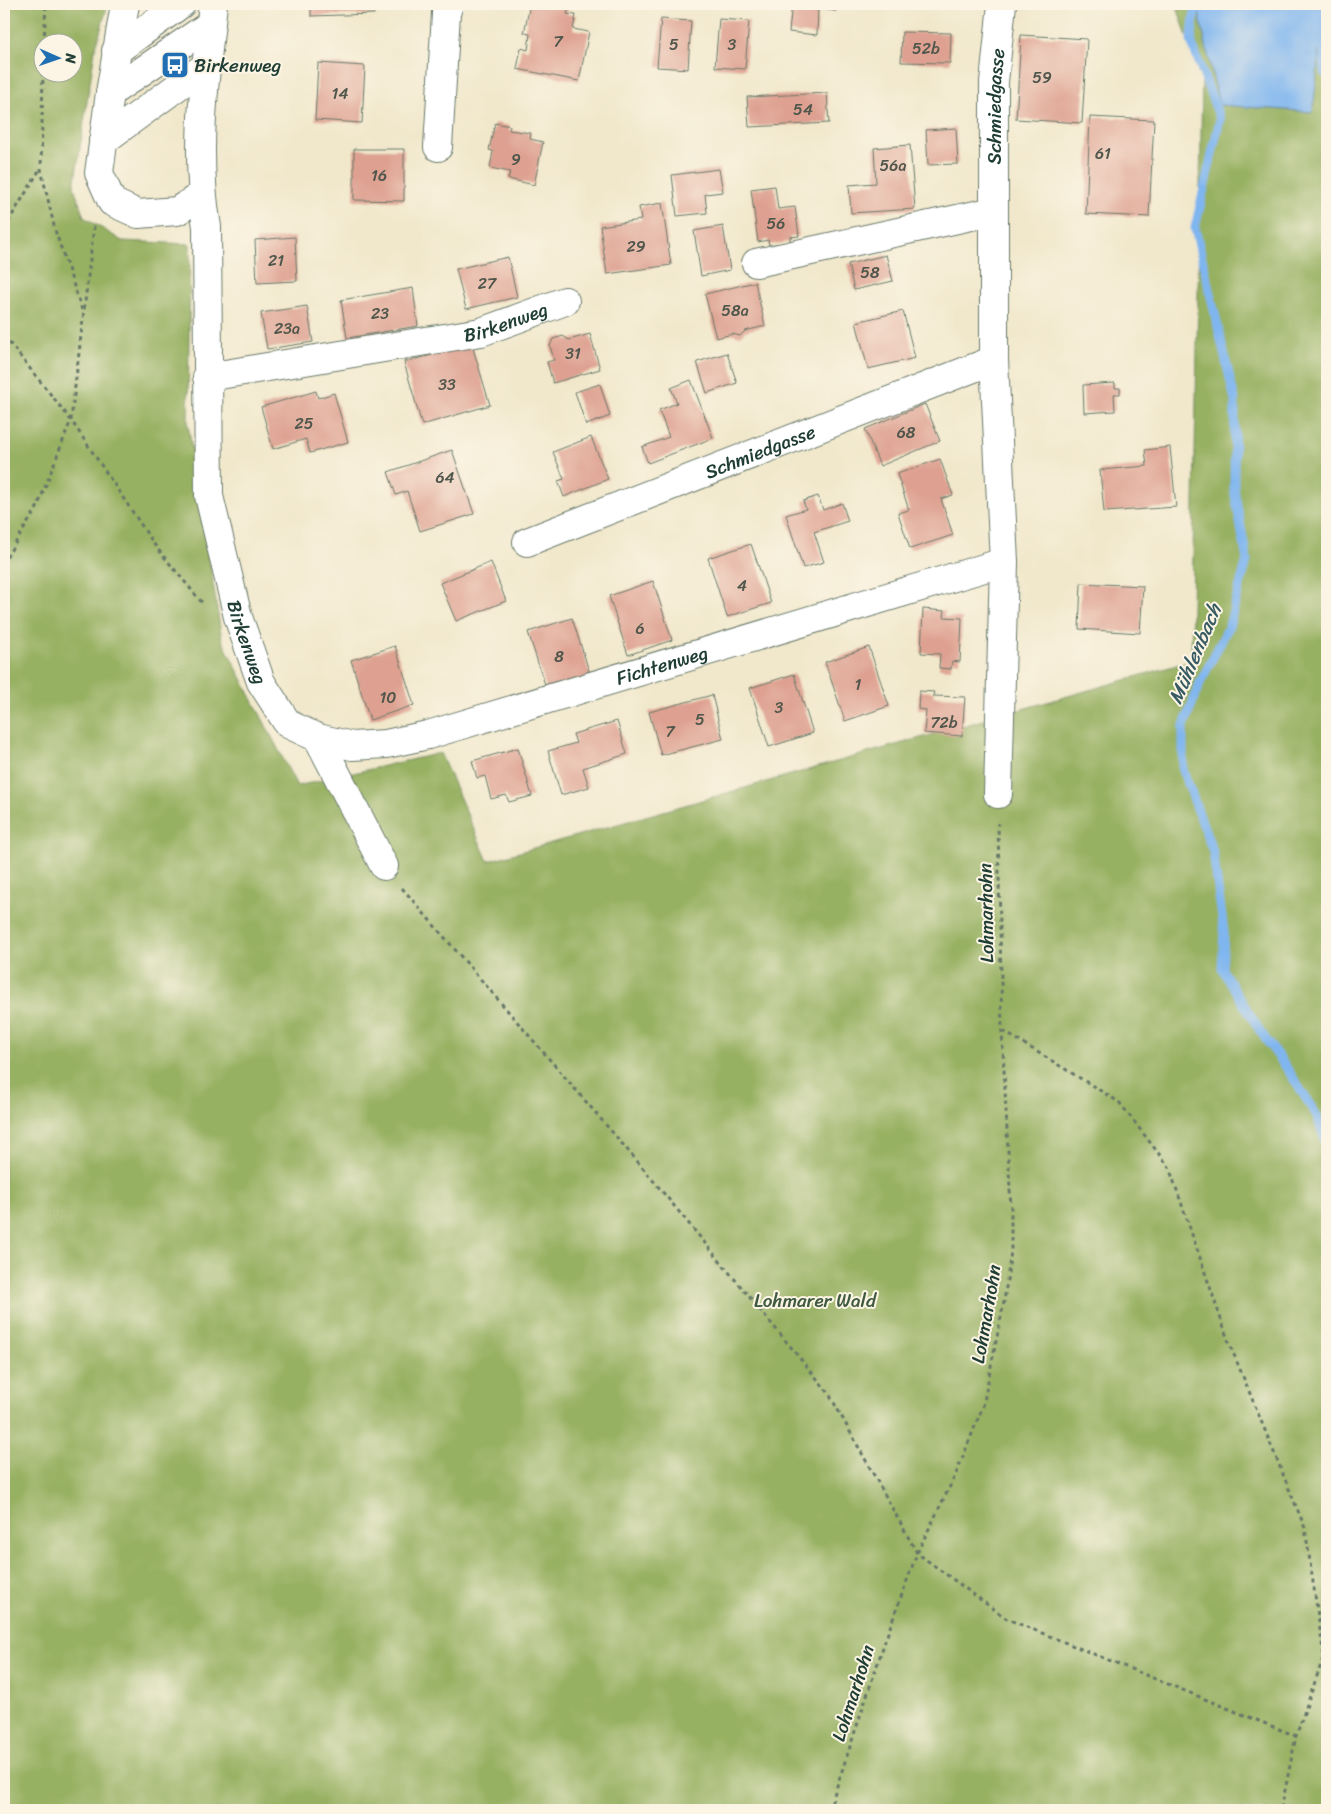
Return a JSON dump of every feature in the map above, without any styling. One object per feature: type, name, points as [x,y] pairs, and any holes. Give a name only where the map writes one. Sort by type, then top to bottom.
[{"type":"street","points":[[126,4],[116,50],[99,173],[112,202],[138,214],[177,211],[202,195]]},
{"type":"street","points":[[116,50],[181,4]]},
{"type":"street","points":[[438,147],[446,13],[449,4]]},
{"type":"street","name":"Schmiedgasse","points":[[998,794],[1004,562],[994,360],[994,82],[1002,4]]},
{"type":"street","points":[[110,93],[212,14]]},
{"type":"street","name":"Birkenweg","points":[[212,14],[200,130],[202,195],[207,226],[209,496],[238,617],[261,682],[288,724],[318,738]]},
{"type":"street","points":[[103,141],[207,65]]},
{"type":"street","points":[[756,263],[994,211]]},
{"type":"street","name":"Birkenweg","points":[[207,377],[480,332],[565,300]]},
{"type":"street","name":"Schmiedgasse","points":[[527,542],[994,360]]},
{"type":"street","name":"Fichtenweg","points":[[318,738],[352,746],[386,744],[428,735],[1004,562]]},
{"type":"street","points":[[318,738],[384,866]]},
{"type":"path","points":[[45,32],[46,4]]},
{"type":"path","points":[[43,82],[40,169],[55,230],[84,315]]},
{"type":"path","points":[[4,229],[40,169]]},
{"type":"path","points":[[4,561],[37,508],[71,420],[95,218]]},
{"type":"path","points":[[4,336],[71,420],[156,547],[203,605],[238,617]]},
{"type":"path","name":"Lohmarhohn","points":[[829,1810],[885,1641],[917,1553],[956,1474],[983,1406],[1004,1302],[1011,1251],[1011,1209],[1002,1031],[998,794]]},
{"type":"path","points":[[384,866],[637,1161],[828,1392],[917,1553],[1007,1619],[1296,1736]]},
{"type":"path","points":[[1002,1031],[1119,1102],[1170,1167],[1228,1340],[1305,1528],[1324,1656],[1296,1736],[1281,1810]]},
{"type":"green space","name":"Lohmarer Wald","points":[[4,4],[108,4],[95,50],[74,187],[84,217],[122,241],[190,244],[188,424],[222,640],[297,786],[440,753],[488,861],[1191,661],[1202,81],[1176,4],[1197,4],[1219,105],[1312,112],[1324,4],[1327,4],[1327,1810],[4,1810]]},
{"type":"water","points":[[1197,4],[1324,4],[1313,112],[1219,105]]},
{"type":"building","points":[[311,4],[373,4],[374,14],[311,16]]},
{"type":"building","points":[[530,4],[554,4],[569,7],[567,14],[576,15],[573,29],[589,32],[579,81],[517,69],[521,48],[528,50],[530,34],[524,33]]},
{"type":"building","points":[[792,4],[837,4],[836,11],[818,9],[817,35],[789,32]]},
{"type":"building","points":[[921,4],[953,4],[952,6]]},
{"type":"building","points":[[661,19],[691,21],[688,69],[657,67]]},
{"type":"building","points":[[719,19],[749,21],[745,69],[715,67]]},
{"type":"building","points":[[902,32],[951,33],[950,63],[901,62]]},
{"type":"building","points":[[1021,35],[1087,39],[1082,123],[1016,119]]},
{"type":"building","points":[[318,63],[365,66],[362,123],[315,120]]},
{"type":"building","points":[[827,93],[829,123],[749,127],[747,97]]},
{"type":"building","points":[[1090,117],[1154,120],[1149,217],[1086,214]]},
{"type":"building","points":[[495,123],[510,126],[509,130],[531,133],[530,139],[543,142],[534,185],[508,179],[510,172],[490,168],[493,151],[489,150]]},
{"type":"building","points":[[956,128],[958,164],[928,165],[926,130]]},
{"type":"building","points":[[910,145],[915,209],[851,213],[849,185],[876,183],[874,148]]},
{"type":"building","points":[[354,149],[404,149],[404,201],[354,200]]},
{"type":"building","points":[[719,169],[723,192],[705,194],[707,213],[677,216],[672,175]]},
{"type":"building","points":[[775,186],[778,209],[795,207],[799,236],[790,237],[790,242],[769,245],[768,240],[758,242],[751,189]]},
{"type":"building","points":[[662,203],[671,265],[607,274],[600,226],[641,220],[639,207]]},
{"type":"building","points":[[723,226],[730,270],[701,276],[694,231]]},
{"type":"building","points":[[295,237],[297,281],[257,283],[255,240]]},
{"type":"building","points":[[886,255],[893,281],[854,290],[848,264]]},
{"type":"building","points":[[508,257],[517,297],[466,309],[456,269]]},
{"type":"building","points":[[755,282],[765,326],[745,331],[740,336],[733,334],[716,338],[705,294]]},
{"type":"building","points":[[413,288],[418,326],[347,338],[341,300]]},
{"type":"building","points":[[307,306],[313,342],[267,349],[261,313]]},
{"type":"building","points":[[903,311],[915,358],[868,369],[856,322]]},
{"type":"building","points":[[590,334],[600,369],[553,383],[547,362],[554,360],[550,346],[553,339],[563,336],[569,340]]},
{"type":"building","points":[[472,345],[490,405],[422,425],[404,362]]},
{"type":"building","points":[[727,353],[737,383],[707,393],[697,362]]},
{"type":"building","points":[[691,380],[713,438],[648,463],[642,447],[669,437],[659,410],[677,403],[671,388]]},
{"type":"building","points":[[1115,383],[1115,388],[1120,388],[1120,394],[1114,394],[1115,411],[1084,413],[1083,385]]},
{"type":"building","points":[[600,384],[610,416],[586,425],[575,392]]},
{"type":"building","points":[[316,391],[318,398],[334,393],[348,442],[310,453],[306,439],[273,449],[261,407]]},
{"type":"building","points":[[925,404],[940,441],[880,466],[865,429]]},
{"type":"building","points":[[591,437],[608,479],[564,497],[558,481],[564,479],[553,452]]},
{"type":"building","points":[[1170,447],[1176,507],[1104,512],[1100,470],[1147,466],[1145,450]]},
{"type":"building","points":[[452,450],[474,514],[420,531],[407,491],[396,495],[388,472]]},
{"type":"building","points":[[940,459],[953,495],[941,499],[953,535],[910,549],[898,513],[909,510],[897,474]]},
{"type":"building","points":[[818,496],[823,510],[842,503],[848,521],[814,532],[824,562],[803,568],[786,515],[806,509],[803,501]]},
{"type":"building","points":[[751,544],[771,603],[727,617],[708,558]]},
{"type":"building","points":[[491,562],[506,601],[456,621],[440,583]]},
{"type":"building","points":[[653,581],[672,640],[628,655],[609,596]]},
{"type":"building","points":[[1081,583],[1143,586],[1140,633],[1079,629]]},
{"type":"building","points":[[923,609],[945,611],[944,617],[962,618],[960,662],[952,661],[951,669],[939,668],[940,654],[921,653]]},
{"type":"building","points":[[572,618],[591,677],[547,691],[528,632]]},
{"type":"building","points":[[395,646],[414,705],[370,720],[351,660]]},
{"type":"building","points":[[869,647],[889,706],[845,721],[825,662]]},
{"type":"building","points":[[794,674],[813,733],[769,747],[750,688]]},
{"type":"building","points":[[919,691],[934,692],[933,696],[965,697],[962,736],[924,733],[926,710],[918,709]]},
{"type":"building","points":[[712,695],[723,739],[661,755],[649,712]]},
{"type":"building","points":[[617,721],[627,754],[583,768],[589,787],[561,795],[548,751],[576,743],[573,734]]},
{"type":"building","points":[[518,748],[532,796],[509,802],[506,795],[491,799],[485,776],[477,778],[472,761]]},
{"type":"waterway","name":"Mühlenbach","points":[[1196,4],[1191,41],[1220,119],[1195,228],[1235,400],[1234,489],[1247,560],[1229,626],[1200,683],[1183,728],[1183,770],[1213,852],[1224,932],[1222,969],[1262,1034],[1288,1070],[1317,1116],[1327,1147]]},
{"type":"waterway","points":[[1321,4],[1325,73],[1327,75]]},
{"type":"place","name":"Birkenweg","points":[[175,65]]}]
